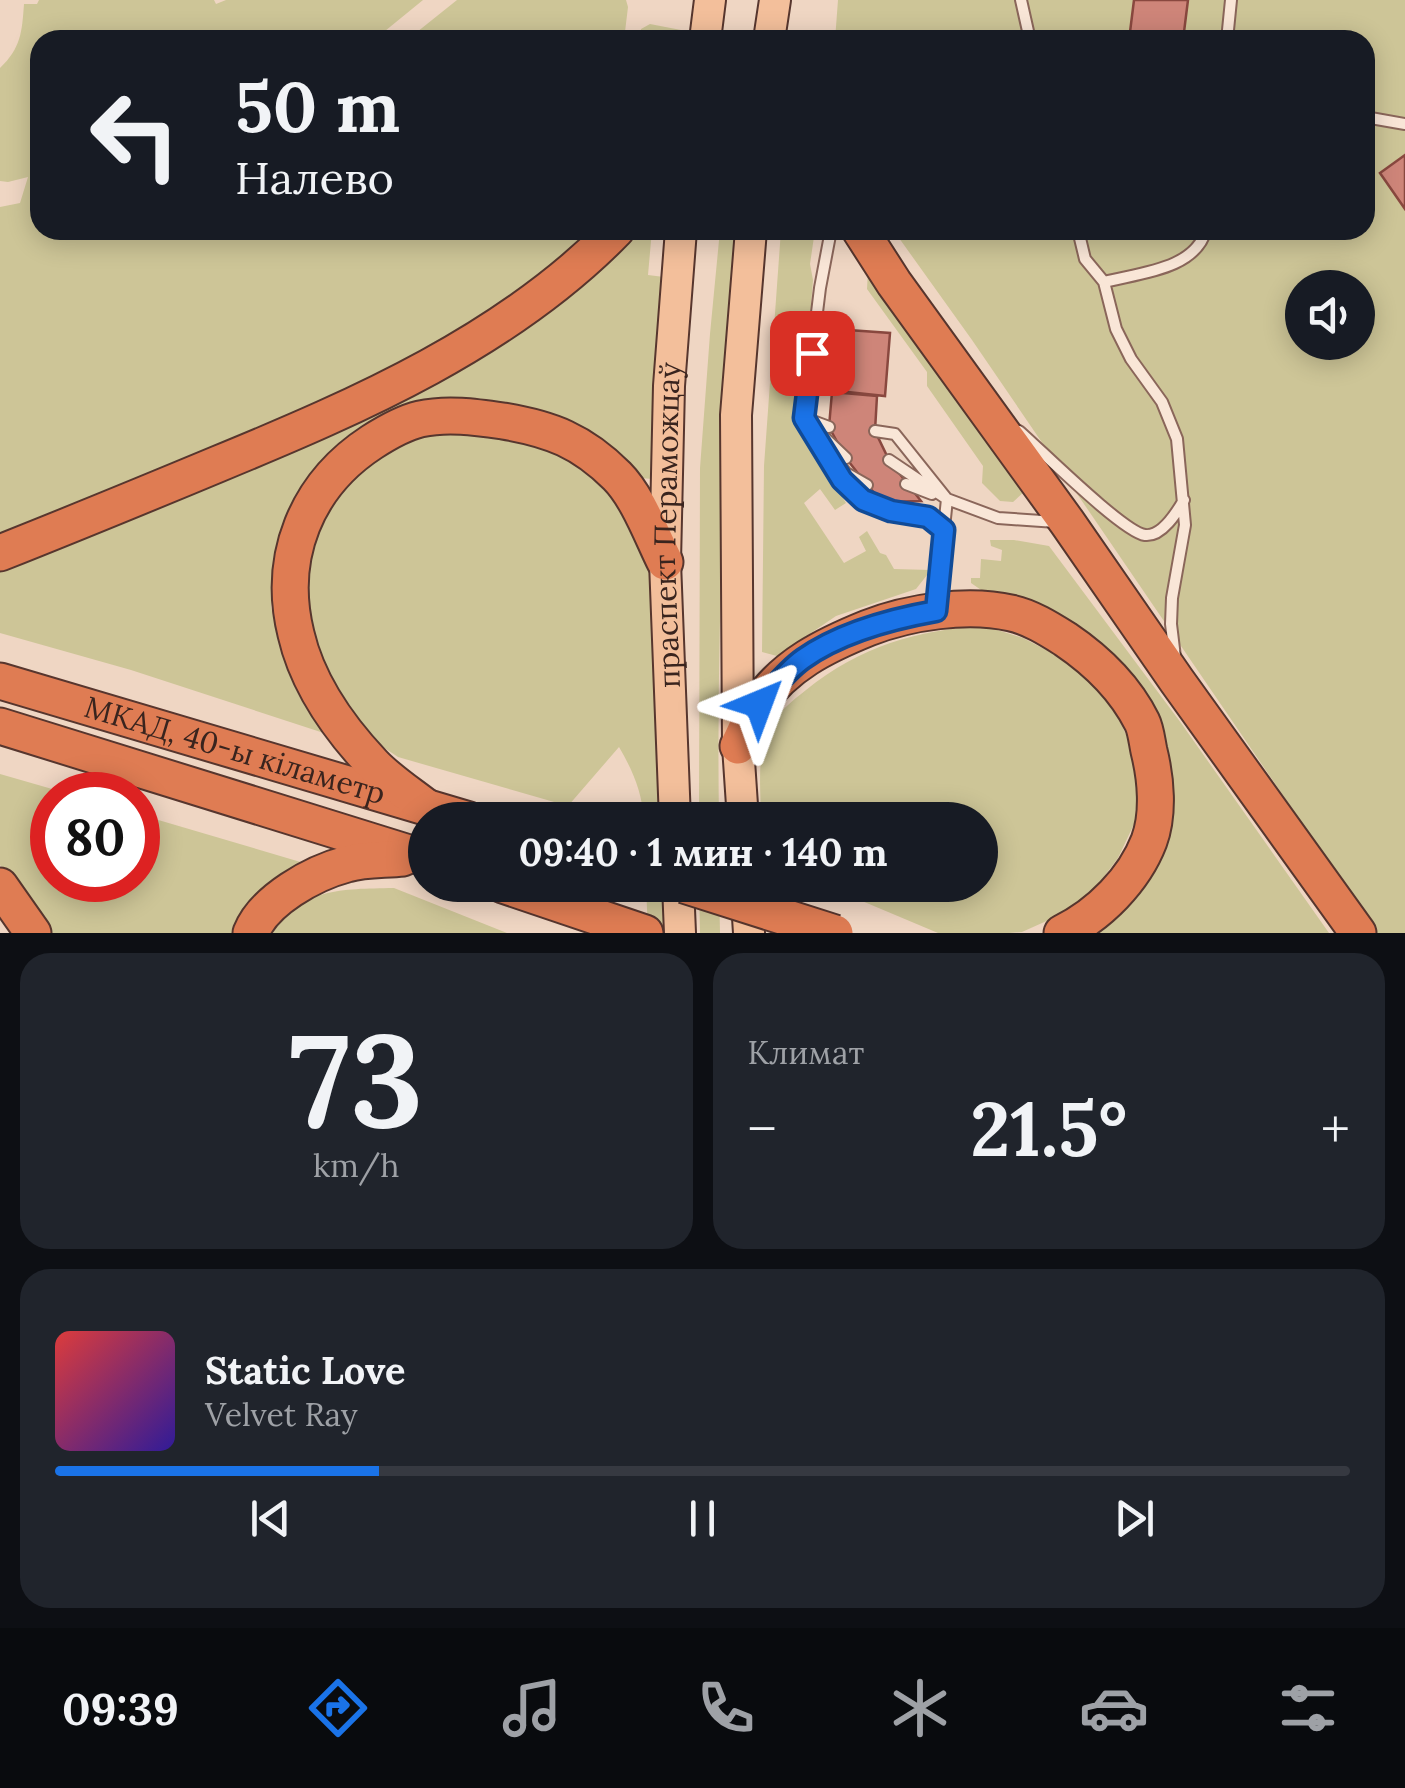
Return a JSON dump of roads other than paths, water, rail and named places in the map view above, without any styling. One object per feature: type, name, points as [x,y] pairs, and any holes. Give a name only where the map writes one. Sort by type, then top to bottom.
[{"type":"highway","points":[[0,553],[366,400],[519,311],[606,240]]},
{"type":"highway","points":[[866,240],[1358,933]]},
{"type":"highway","points":[[420,802],[373,764],[330,710],[296,636],[290,603],[291,566],[299,530],[315,496],[338,468],[383,435],[416,420],[447,415],[557,434],[585,447],[620,479],[666,562]]},
{"type":"highway","points":[[738,746],[759,704],[784,676],[804,659],[877,625],[936,611],[1012,612],[1046,627],[1089,655],[1120,688],[1143,724],[1156,802],[1150,840],[1131,874],[1104,905],[1062,933]]},
{"type":"highway","name":"МКАД, 40-ы кіламетр","points":[[0,681],[409,802]]},
{"type":"highway","name":"МКАД, 40-ы кіламетр","points":[[0,726],[408,853]]},
{"type":"highway","points":[[250,933],[254,923],[280,896],[314,878],[347,864],[408,858]]},
{"type":"highway","points":[[0,886],[32,933]]},
{"type":"highway","points":[[552,902],[645,933]]},
{"type":"highway","points":[[736,902],[835,933]]},
{"type":"main road","points":[[706,30],[710,0]]},
{"type":"main road","points":[[770,30],[774,0]]},
{"type":"main road","name":"праспект Пераможцаў","points":[[674,802],[666,562],[669,386],[680,240]]},
{"type":"main road","points":[[741,802],[736,415],[750,240]]},
{"type":"main road","points":[[680,933],[681,902]]},
{"type":"main road","points":[[747,902],[749,933]]},
{"type":"lane","points":[[1021,0],[1028,30]]},
{"type":"lane","points":[[1228,30],[1231,0]]},
{"type":"lane","points":[[1375,119],[1405,124]]},
{"type":"lane","points":[[829,240],[804,418],[842,480],[863,500],[891,511],[928,517],[944,530]]},
{"type":"lane","points":[[1080,240],[1085,259],[1104,282],[1116,329],[1131,359],[1162,402],[1177,439],[1186,525],[1172,598],[1178,682]]},
{"type":"lane","points":[[1104,282],[1175,264],[1195,252],[1203,240]]},
{"type":"lane","points":[[970,386],[1120,522],[1144,535],[1155,533],[1176,514],[1184,499]]},
{"type":"lane","points":[[804,418],[829,427]]},
{"type":"lane","points":[[804,418],[846,458]]},
{"type":"lane","points":[[804,418],[846,473],[867,485]]},
{"type":"lane","points":[[875,430],[894,434],[947,499],[936,611]]},
{"type":"lane","points":[[889,460],[947,499]]},
{"type":"lane","points":[[906,484],[998,518],[1068,522]]}]
